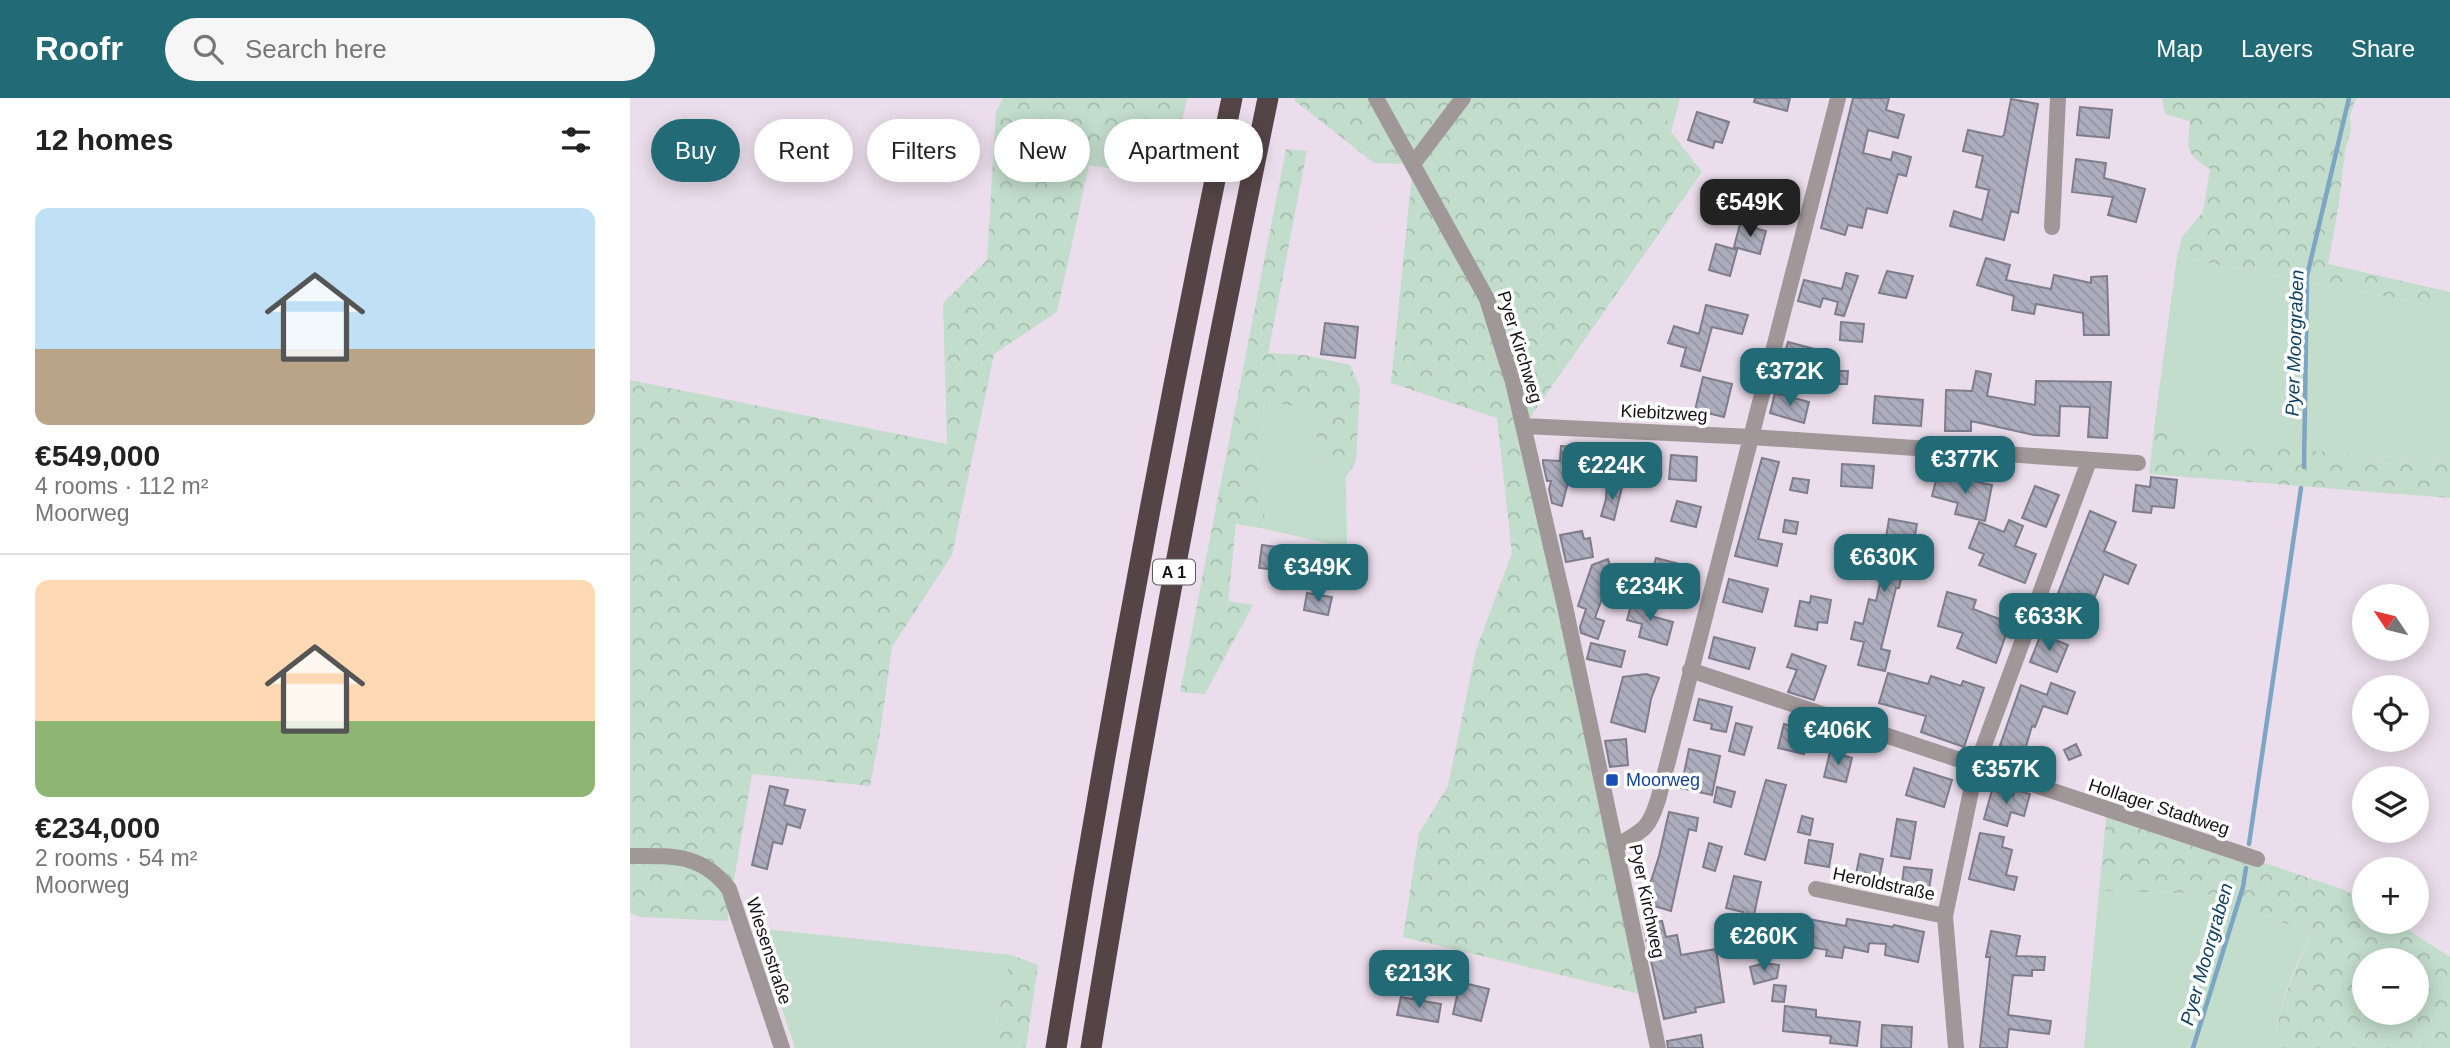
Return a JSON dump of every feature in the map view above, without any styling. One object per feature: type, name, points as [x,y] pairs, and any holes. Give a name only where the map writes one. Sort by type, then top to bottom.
[{"type":"highway","name":"A 1","points":[[1056,1048],[1090,839],[1159,460],[1232,98]]},
{"type":"highway","name":"A 1","points":[[1091,1048],[1150,699],[1268,98]]},
{"type":"street","name":"Pyer Kirchweg","points":[[1376,98],[1487,299],[1513,382],[1658,1048]]},
{"type":"street","points":[[1413,164],[1463,98]]},
{"type":"street","points":[[1616,846],[1644,830],[1651,822],[1670,761],[1690,670],[1838,98]]},
{"type":"street","points":[[2052,227],[2058,98]]},
{"type":"street","name":"Kiebitzweg","points":[[1524,426],[1751,437],[2138,463]]},
{"type":"street","name":"Heroldstraße","points":[[1956,1048],[1945,916],[1976,766],[2089,461]]},
{"type":"street","name":"Hollager Stadtweg","points":[[1690,670],[2257,859]]},
{"type":"street","name":"Wiesenstraße","points":[[630,856],[678,857],[705,865],[729,889],[782,1048]]},
{"type":"street","name":"Heroldstraße","points":[[1816,890],[1945,916]]},
{"type":"green space","points":[[1003,98],[1187,98],[1183,119],[1104,119],[1104,168],[1090,165],[1090,119],[996,119]]},
{"type":"green space","points":[[1295,98],[1659,98],[1671,132],[1702,172],[1524,426],[1648,996],[1403,937],[1419,833],[1448,786],[1476,650],[1512,553],[1497,418],[1391,383],[1413,164],[1374,163],[1295,101]]},
{"type":"green space","points":[[1659,98],[1680,98],[1671,132]]},
{"type":"green space","points":[[2162,98],[2356,98],[2350,116],[2351,130],[2345,151],[2328,264],[2450,292],[2450,309],[2177,257],[2182,237],[2203,212],[2210,169],[2196,159],[2190,150],[2190,121],[2165,114]]},
{"type":"green space","points":[[994,145],[994,182],[1085,182],[1057,312],[994,354],[952,555],[892,647],[870,786],[752,774],[727,921],[640,917],[630,913],[630,380],[947,444],[943,303],[987,260]]},
{"type":"green space","points":[[1286,149],[1307,151],[1268,353],[1304,355],[1350,365],[1360,388],[1356,461],[1346,477],[1322,460],[1317,437],[1303,408],[1265,400],[1258,461],[1266,529],[1236,524],[1228,601],[1253,605],[1205,694],[1180,692]]},
{"type":"green space","points":[[2177,257],[2450,309],[2450,459],[2363,456],[2187,442],[2156,413]]},
{"type":"green space","points":[[1265,399],[1303,407],[1317,437],[1322,460],[1346,477],[1347,548],[1266,529],[1258,461]]},
{"type":"green space","points":[[2156,413],[2187,442],[2270,446],[2363,456],[2450,459],[2450,498],[2149,474]]},
{"type":"green space","points":[[2107,810],[2345,890],[2352,894],[2352,934],[2415,934],[2450,957],[2450,1048],[2276,1048],[2283,1003],[2311,933],[2207,894],[2099,891]]},
{"type":"green space","points":[[2099,891],[2207,894],[2311,933],[2282,1003],[2276,1048],[2084,1048]]},
{"type":"green space","points":[[755,928],[1011,955],[991,1048],[795,1048]]},
{"type":"green space","points":[[1011,955],[1038,965],[1026,1048],[991,1048]]},
{"type":"building","points":[[1755,98],[1790,98],[1787,111],[1754,102]]},
{"type":"building","points":[[1853,98],[1889,98],[1886,110],[1904,115],[1898,138],[1868,130],[1863,153],[1891,160],[1893,152],[1911,157],[1906,176],[1898,174],[1887,213],[1867,208],[1862,228],[1848,225],[1845,235],[1821,228]]},
{"type":"building","points":[[2011,99],[2038,104],[2018,213],[2011,211],[2004,240],[1950,226],[1954,211],[1982,220],[1989,190],[1976,187],[1983,156],[1963,151],[1968,130],[2001,137],[2004,135]]},
{"type":"building","points":[[2080,107],[2112,110],[2109,138],[2077,135]]},
{"type":"building","points":[[1697,112],[1729,122],[1722,143],[1715,141],[1713,148],[1688,140]]},
{"type":"building","points":[[2076,159],[2106,163],[2104,178],[2145,189],[2136,222],[2108,215],[2113,197],[2072,192]]},
{"type":"building","points":[[1740,224],[1766,231],[1760,254],[1734,247]]},
{"type":"building","points":[[1716,244],[1737,250],[1730,276],[1709,270]]},
{"type":"building","points":[[1986,258],[2010,265],[2006,280],[2051,289],[2054,275],[2091,283],[2091,277],[2107,276],[2109,335],[2084,335],[2083,313],[2036,304],[2034,314],[2012,310],[2014,296],[1977,285]]},
{"type":"building","points":[[1887,271],[1913,276],[1906,298],[1879,293]]},
{"type":"building","points":[[1846,273],[1858,276],[1844,316],[1835,314],[1838,302],[1823,298],[1820,307],[1798,301],[1804,280],[1842,289]]},
{"type":"building","points":[[1706,305],[1748,315],[1742,334],[1712,327],[1700,371],[1681,366],[1686,348],[1668,343],[1674,326],[1699,334]]},
{"type":"building","points":[[1841,322],[1864,324],[1862,342],[1840,340]]},
{"type":"building","points":[[1325,323],[1358,327],[1355,358],[1321,354]]},
{"type":"building","points":[[1788,342],[1830,353],[1826,369],[1805,364],[1803,372],[1781,366]]},
{"type":"building","points":[[1832,371],[1848,371],[1847,384],[1832,384]]},
{"type":"building","points":[[1976,371],[1991,374],[1987,396],[2035,405],[2036,381],[2111,382],[2107,438],[2088,437],[2090,407],[2060,406],[2059,436],[2034,435],[1971,421],[1971,431],[1945,431],[1946,390],[1972,391]]},
{"type":"building","points":[[1703,377],[1732,384],[1724,417],[1695,410]]},
{"type":"building","points":[[1775,393],[1809,402],[1804,423],[1770,413]]},
{"type":"building","points":[[1875,396],[1923,400],[1921,426],[1873,423]]},
{"type":"building","points":[[1561,446],[1592,448],[1591,470],[1579,469],[1578,483],[1568,482],[1562,506],[1552,503],[1549,489],[1551,481],[1547,481],[1543,463],[1543,460],[1560,461]]},
{"type":"building","points":[[1632,454],[1648,455],[1647,478],[1631,476]]},
{"type":"building","points":[[1671,455],[1697,457],[1696,481],[1669,479]]},
{"type":"building","points":[[1762,458],[1779,462],[1758,539],[1782,544],[1777,566],[1735,556]]},
{"type":"building","points":[[1842,464],[1874,466],[1872,488],[1841,486]]},
{"type":"building","points":[[1937,476],[1992,485],[1985,521],[1955,514],[1958,503],[1932,496]]},
{"type":"building","points":[[2151,477],[2177,480],[2174,508],[2152,506],[2151,513],[2133,511],[2136,485],[2150,487]]},
{"type":"building","points":[[1793,478],[1809,480],[1807,493],[1790,490]]},
{"type":"building","points":[[1607,484],[1622,487],[1614,520],[1601,516]]},
{"type":"building","points":[[2035,486],[2059,495],[2046,527],[2022,518]]},
{"type":"building","points":[[1677,501],[1701,507],[1696,527],[1671,521]]},
{"type":"building","points":[[2090,511],[2116,522],[2104,551],[2136,565],[2128,584],[2104,574],[2089,611],[2080,607],[2074,623],[2050,614]]},
{"type":"building","points":[[1889,519],[1917,524],[1899,588],[1896,588],[1881,649],[1890,651],[1885,671],[1858,665],[1864,642],[1851,639],[1855,622],[1863,624],[1869,599],[1876,601],[1887,551],[1873,549],[1875,536],[1886,538]]},
{"type":"building","points":[[1785,520],[1798,522],[1796,534],[1783,532]]},
{"type":"building","points":[[2009,520],[2023,526],[2015,546],[2036,554],[2025,583],[1979,565],[1984,554],[1969,548],[1979,522],[2004,532]]},
{"type":"building","points":[[1582,531],[1584,539],[1590,538],[1593,557],[1566,562],[1560,535]]},
{"type":"building","points":[[1262,545],[1304,550],[1300,573],[1259,568]]},
{"type":"building","points":[[1656,558],[1687,566],[1677,599],[1647,590]]},
{"type":"building","points":[[1608,559],[1616,584],[1613,593],[1605,590],[1595,618],[1604,621],[1598,639],[1581,633],[1580,627],[1586,609],[1578,606],[1592,565]]},
{"type":"building","points":[[1729,579],[1768,589],[1762,612],[1723,602]]},
{"type":"building","points":[[1947,592],[1976,600],[1973,609],[2010,623],[1996,663],[1957,648],[1963,633],[1938,626]]},
{"type":"building","points":[[1307,593],[1332,597],[1328,615],[1304,610]]},
{"type":"building","points":[[1811,596],[1831,600],[1827,623],[1818,622],[1817,630],[1795,626],[1800,601],[1810,603]]},
{"type":"building","points":[[1633,598],[1651,603],[1647,615],[1673,622],[1667,645],[1639,637],[1642,624],[1627,620]]},
{"type":"building","points":[[2041,634],[2068,645],[2057,672],[2030,662]]},
{"type":"building","points":[[1714,637],[1755,648],[1749,669],[1709,658]]},
{"type":"building","points":[[1591,643],[1625,651],[1621,667],[1587,659]]},
{"type":"building","points":[[1792,654],[1826,666],[1814,700],[1788,692],[1797,670],[1787,667]]},
{"type":"building","points":[[1888,673],[1928,684],[1931,676],[1961,686],[1963,681],[1984,688],[1964,747],[1921,732],[1926,716],[1879,703]]},
{"type":"building","points":[[1646,674],[1659,678],[1651,699],[1645,732],[1611,722],[1623,677]]},
{"type":"building","points":[[2051,683],[2075,692],[2067,714],[2043,706],[2035,727],[2032,726],[2024,753],[2033,756],[2028,772],[1995,760],[2021,685],[2047,695]]},
{"type":"building","points":[[1699,699],[1732,707],[1726,732],[1711,729],[1712,724],[1694,720]]},
{"type":"building","points":[[1736,723],[1752,727],[1744,755],[1729,751]]},
{"type":"building","points":[[1784,724],[1810,731],[1804,754],[1778,748]]},
{"type":"building","points":[[1626,739],[1628,765],[1610,767],[1605,741]]},
{"type":"building","points":[[2076,744],[2081,755],[2069,760],[2064,750]]},
{"type":"building","points":[[1689,749],[1720,756],[1712,795],[1681,788]]},
{"type":"building","points":[[1830,752],[1852,758],[1846,782],[1824,777]]},
{"type":"building","points":[[1914,768],[1952,780],[1944,807],[1906,795]]},
{"type":"building","points":[[1766,780],[1786,785],[1765,860],[1745,854]]},
{"type":"building","points":[[770,786],[788,790],[784,805],[805,810],[800,828],[787,824],[782,844],[773,842],[767,869],[752,865]]},
{"type":"building","points":[[1717,787],[1735,792],[1731,807],[1714,802]]},
{"type":"building","points":[[1992,790],[2013,796],[2015,790],[2030,794],[2024,816],[2011,812],[2007,826],[1984,819]]},
{"type":"building","points":[[1669,812],[1698,818],[1696,831],[1689,829],[1671,911],[1644,903]]},
{"type":"building","points":[[1802,816],[1813,819],[1810,835],[1798,832]]},
{"type":"building","points":[[1897,819],[1916,822],[1910,859],[1891,856]]},
{"type":"building","points":[[1980,833],[2004,837],[2002,847],[2012,850],[2006,875],[2017,877],[2014,890],[1969,879]]},
{"type":"building","points":[[1809,840],[1833,844],[1829,867],[1805,863]]},
{"type":"building","points":[[1709,843],[1722,847],[1715,871],[1703,867]]},
{"type":"building","points":[[1860,854],[1883,859],[1878,884],[1855,879]]},
{"type":"building","points":[[1904,867],[1932,870],[1928,896],[1901,892]]},
{"type":"building","points":[[1734,876],[1761,882],[1748,943],[1738,941],[1743,912],[1726,908]]},
{"type":"building","points":[[1782,914],[1846,926],[1847,919],[1924,932],[1918,962],[1885,955],[1886,944],[1869,943],[1868,952],[1844,947],[1842,958],[1826,956],[1827,950],[1776,941]]},
{"type":"building","points":[[1662,921],[1666,937],[1677,935],[1681,955],[1716,949],[1724,1002],[1695,1008],[1696,1012],[1664,1019],[1643,925]]},
{"type":"building","points":[[1991,931],[2020,936],[2016,956],[2045,957],[2044,970],[2032,970],[2032,976],[2013,975],[2008,1015],[2051,1021],[2049,1034],[2009,1029],[2007,1048],[1980,1048],[1990,957],[1986,957]]},
{"type":"building","points":[[1765,963],[1779,965],[1777,978],[1754,984],[1750,967]]},
{"type":"building","points":[[1460,982],[1489,989],[1481,1021],[1453,1014]]},
{"type":"building","points":[[1774,985],[1786,986],[1784,1002],[1772,1001]]},
{"type":"building","points":[[1401,997],[1441,1004],[1438,1022],[1397,1015]]},
{"type":"building","points":[[1785,1006],[1816,1010],[1816,1017],[1860,1022],[1857,1046],[1830,1043],[1831,1036],[1783,1031]]},
{"type":"building","points":[[1882,1025],[1912,1027],[1911,1048],[1881,1048]]},
{"type":"building","points":[[1701,1035],[1703,1048],[1668,1048],[1667,1041]]},
{"type":"waterway","name":"Pyer Moorgraben","points":[[2304,467],[2307,276],[2349,98]]},
{"type":"waterway","name":"Pyer Moorgraben","points":[[2249,844],[2301,488]]},
{"type":"waterway","name":"Pyer Moorgraben","points":[[2193,1048],[2243,887],[2246,868]]},
{"type":"place","name":"Moorweg","points":[[1612,780]]}]
